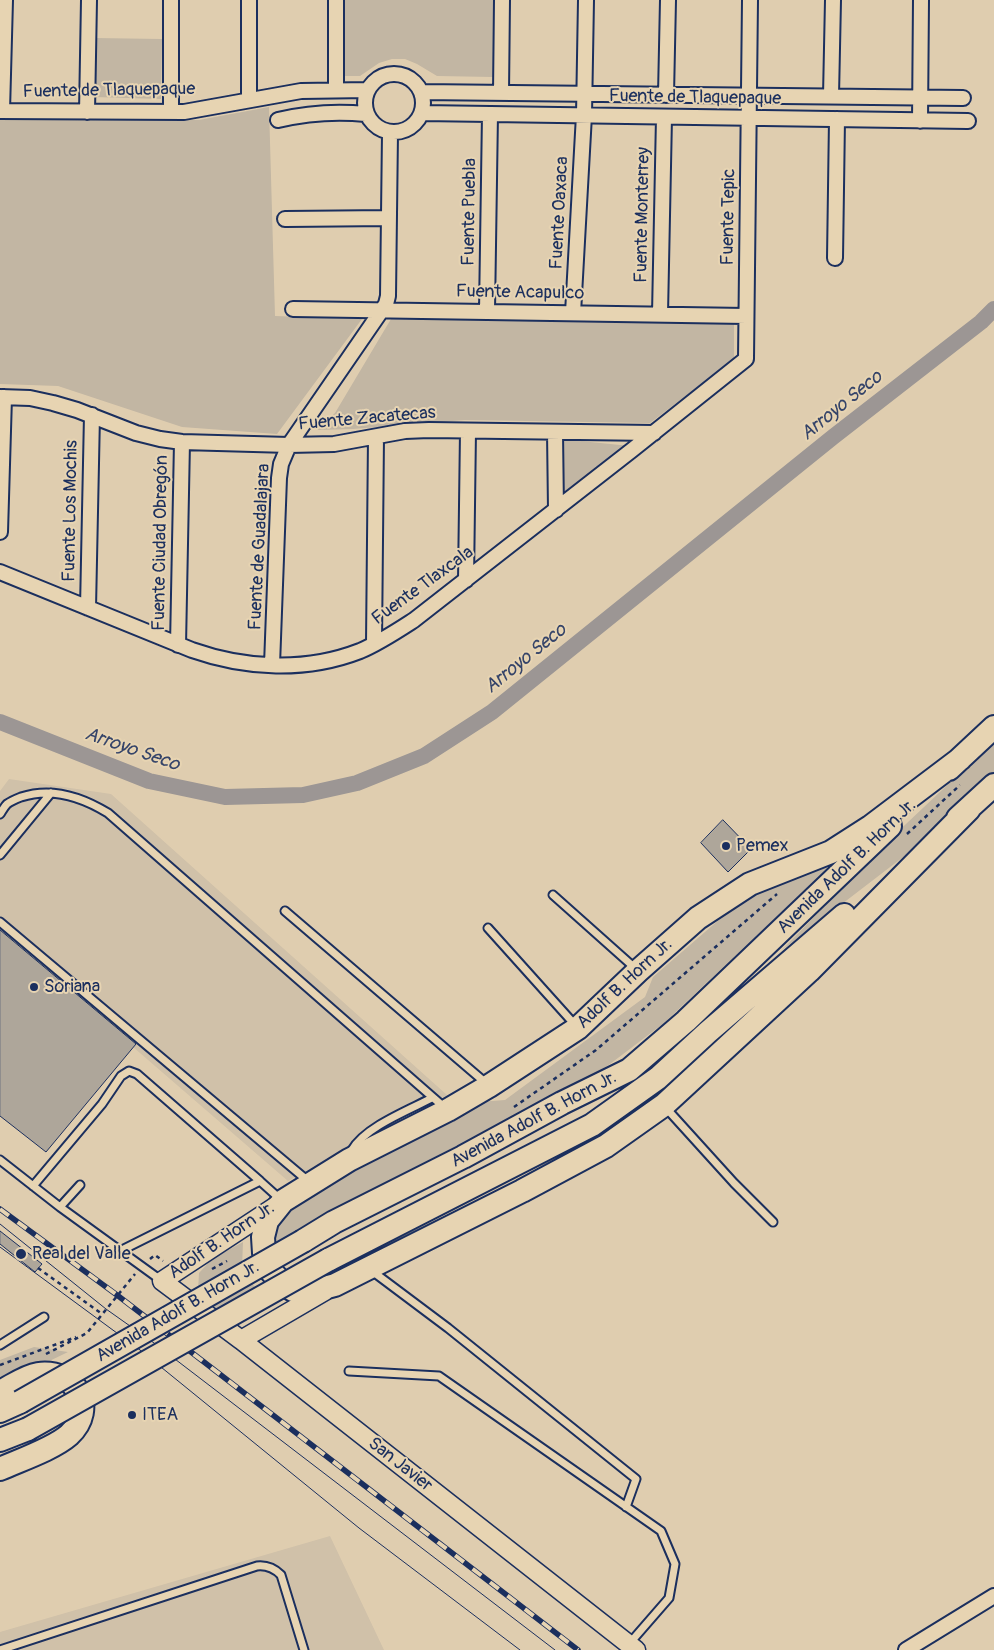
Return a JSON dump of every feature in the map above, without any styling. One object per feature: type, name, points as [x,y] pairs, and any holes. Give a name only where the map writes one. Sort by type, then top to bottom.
[{"type":"main road","name":"Avenida Adolf B. Horn Jr.","points":[[10,1406],[334,1222],[629,1070],[686,1022],[963,769],[994,727]]},
{"type":"main road","name":"Adolf B. Horn Jr.","points":[[963,769],[831,852],[750,884],[698,918],[578,1028],[489,1086],[440,1104],[283,1202],[267,1221],[263,1237],[264,1253],[270,1268],[280,1281],[293,1290],[309,1292],[334,1286],[522,1191],[606,1146],[664,1106],[809,971],[969,809]]},
{"type":"main road","name":"Avenida Adolf B. Horn Jr.","points":[[0,1440],[28,1429],[328,1260],[584,1129],[600,1119],[658,1078],[708,1032],[969,809],[993,786]]},
{"type":"main road","points":[[0,1392],[36,1374],[61,1376],[71,1381],[78,1390],[82,1401],[82,1412],[77,1425],[70,1435],[60,1442],[0,1469]]},
{"type":"street","points":[[1,111],[5,0]]},
{"type":"street","points":[[87,112],[89,0]]},
{"type":"street","points":[[171,0],[171,112]]},
{"type":"street","points":[[249,0],[249,100]]},
{"type":"street","points":[[336,0],[336,90]]},
{"type":"street","points":[[501,93],[502,0]]},
{"type":"street","name":"Fuente Oaxaca","points":[[573,313],[584,115],[586,0]]},
{"type":"street","points":[[666,95],[668,0]]},
{"type":"street","name":"Fuente Tepic","points":[[746,316],[750,0]]},
{"type":"street","points":[[831,96],[833,0]]},
{"type":"street","points":[[920,121],[921,0]]},
{"type":"street","points":[[390,74],[400,74],[416,84],[421,92],[423,99],[422,113],[417,122],[410,128],[400,132],[390,133],[382,131],[366,114],[365,98],[368,90],[381,77],[390,74]]},
{"type":"street","name":"Fuente de Tlaquepaque","points":[[1,111],[171,112],[205,109],[301,91],[368,90]]},
{"type":"street","name":"Fuente de Tlaquepaque","points":[[421,92],[963,98]]},
{"type":"street","points":[[278,120],[329,112],[366,114]]},
{"type":"street","name":"Fuente de Tlaquepaque","points":[[422,113],[968,121]]},
{"type":"street","name":"Fuente Puebla","points":[[487,312],[490,114]]},
{"type":"street","name":"Fuente Monterrey","points":[[660,314],[664,117]]},
{"type":"street","points":[[834,258],[837,119]]},
{"type":"street","name":"Fuente de Guadalajara","points":[[272,666],[281,464],[288,445],[382,310],[388,296],[390,133]]},
{"type":"street","points":[[285,219],[389,218]]},
{"type":"street","name":"Fuente Acapulco","points":[[293,309],[746,316]]},
{"type":"street","name":"Fuente Tlaxcala","points":[[0,572],[178,645],[221,659],[272,666],[337,659],[362,650],[395,633],[414,620],[746,359],[746,316]]},
{"type":"street","points":[[0,532],[2,397]]},
{"type":"street","name":"Fuente Zacatecas","points":[[2,397],[38,400],[92,415],[136,433],[182,442],[288,445],[334,444],[405,431],[654,433]]},
{"type":"street","name":"Fuente Los Mochis","points":[[88,608],[92,415]]},
{"type":"street","points":[[466,580],[468,431]]},
{"type":"street","points":[[555,432],[556,510]]},
{"type":"street","points":[[374,643],[376,437]]},
{"type":"street","name":"Fuente Ciudad Obregón","points":[[178,645],[182,442]]},
{"type":"street","name":"Adolf B. Horn Jr.","points":[[162,1281],[283,1202]]},
{"type":"street","name":"San Javier","points":[[162,1281],[241,1340],[632,1647]]},
{"type":"street","name":"Adolf B. Horn Jr.","points":[[241,1340],[334,1286]]},
{"type":"street","points":[[912,1649],[994,1596]]},
{"type":"lane","points":[[0,855],[51,793]]},
{"type":"lane","points":[[0,814],[8,803],[18,798],[29,794],[51,793],[84,800],[108,812],[440,1104]]},
{"type":"lane","points":[[553,895],[638,971]]},
{"type":"lane","points":[[285,911],[489,1086]]},
{"type":"lane","points":[[0,922],[311,1184]]},
{"type":"lane","points":[[488,928],[578,1028]]},
{"type":"lane","points":[[33,1186],[102,1104],[121,1076],[128,1071],[137,1074],[283,1202]]},
{"type":"lane","points":[[664,1106],[734,1183],[773,1222]]},
{"type":"lane","points":[[0,1160],[60,1207],[162,1281]]},
{"type":"lane","points":[[120,1251],[260,1181]]},
{"type":"lane","points":[[60,1207],[80,1185]]},
{"type":"lane","points":[[370,1269],[456,1334],[636,1479],[626,1507]]},
{"type":"lane","points":[[0,1345],[44,1317]]},
{"type":"lane","points":[[349,1371],[439,1376],[661,1531],[675,1564],[668,1598],[632,1647]]},
{"type":"lane","points":[[0,1650],[257,1566],[263,1566],[276,1570],[281,1575],[304,1650]]},
{"type":"path","points":[[903,839],[963,769]]},
{"type":"path","points":[[38,1268],[102,1314]]},
{"type":"path","points":[[0,1365],[86,1333]]},
{"type":"shaded area","points":[[344,0],[494,0],[493,77],[437,76],[405,59],[392,59],[379,63],[360,76],[345,76]]},
{"type":"shaded area","points":[[95,38],[162,39],[161,99],[94,97]]},
{"type":"shaded area","points":[[269,107],[275,316],[362,319],[277,434],[182,427],[58,386],[0,384],[0,119],[199,120]]},
{"type":"shaded area","points":[[391,319],[734,324],[734,359],[650,423],[465,420],[317,430],[335,413]]},
{"type":"shaded area","points":[[561,439],[620,445],[629,445],[560,499]]},
{"type":"shaded area","points":[[994,741],[994,775],[924,841],[782,950],[889,840]]},
{"type":"shaded area","points":[[9,779],[111,794],[447,1095],[288,1181],[0,932],[0,791]]},
{"type":"shaded area","points":[[825,861],[829,867],[664,1023],[610,1064],[573,1088],[274,1247],[273,1233],[277,1222],[292,1208],[326,1183],[479,1102],[505,1100],[645,997],[653,977],[750,893]]},
{"type":"shaded area","points":[[243,1242],[242,1267],[256,1289],[223,1314],[208,1306],[198,1291],[199,1273],[212,1259]]},
{"type":"shaded area","points":[[34,1347],[68,1352],[0,1385],[0,1360]]},
{"type":"shaded area","points":[[330,1536],[384,1650],[0,1650],[0,1632]]},
{"type":"building","name":"Pemex","points":[[723,820],[751,849],[728,872],[701,843]]},
{"type":"building","name":"Soriana","points":[[0,930],[136,1044],[46,1152],[0,1116]]},
{"type":"building","name":"Real del Valle","points":[[0,1231],[42,1264],[35,1272],[0,1244]]},
{"type":"waterway","name":"Arroyo Seco","points":[[0,722],[149,781],[225,797],[303,795],[357,783],[424,756],[492,712],[833,437],[981,322],[994,309]]},
{"type":"tram line","points":[[0,1224],[106,1309],[154,1343],[555,1650]]},
{"type":"tram line","points":[[0,1247],[140,1350],[359,1528],[520,1650]]},
{"type":"railway","points":[[0,1209],[117,1295],[578,1650]]},
{"type":"place","name":"Pemex","points":[[726,846]]},
{"type":"place","name":"Soriana","points":[[34,987]]},
{"type":"place","name":"Real del Valle","points":[[21,1254]]},
{"type":"place","name":"ITEA","points":[[132,1415]]}]
